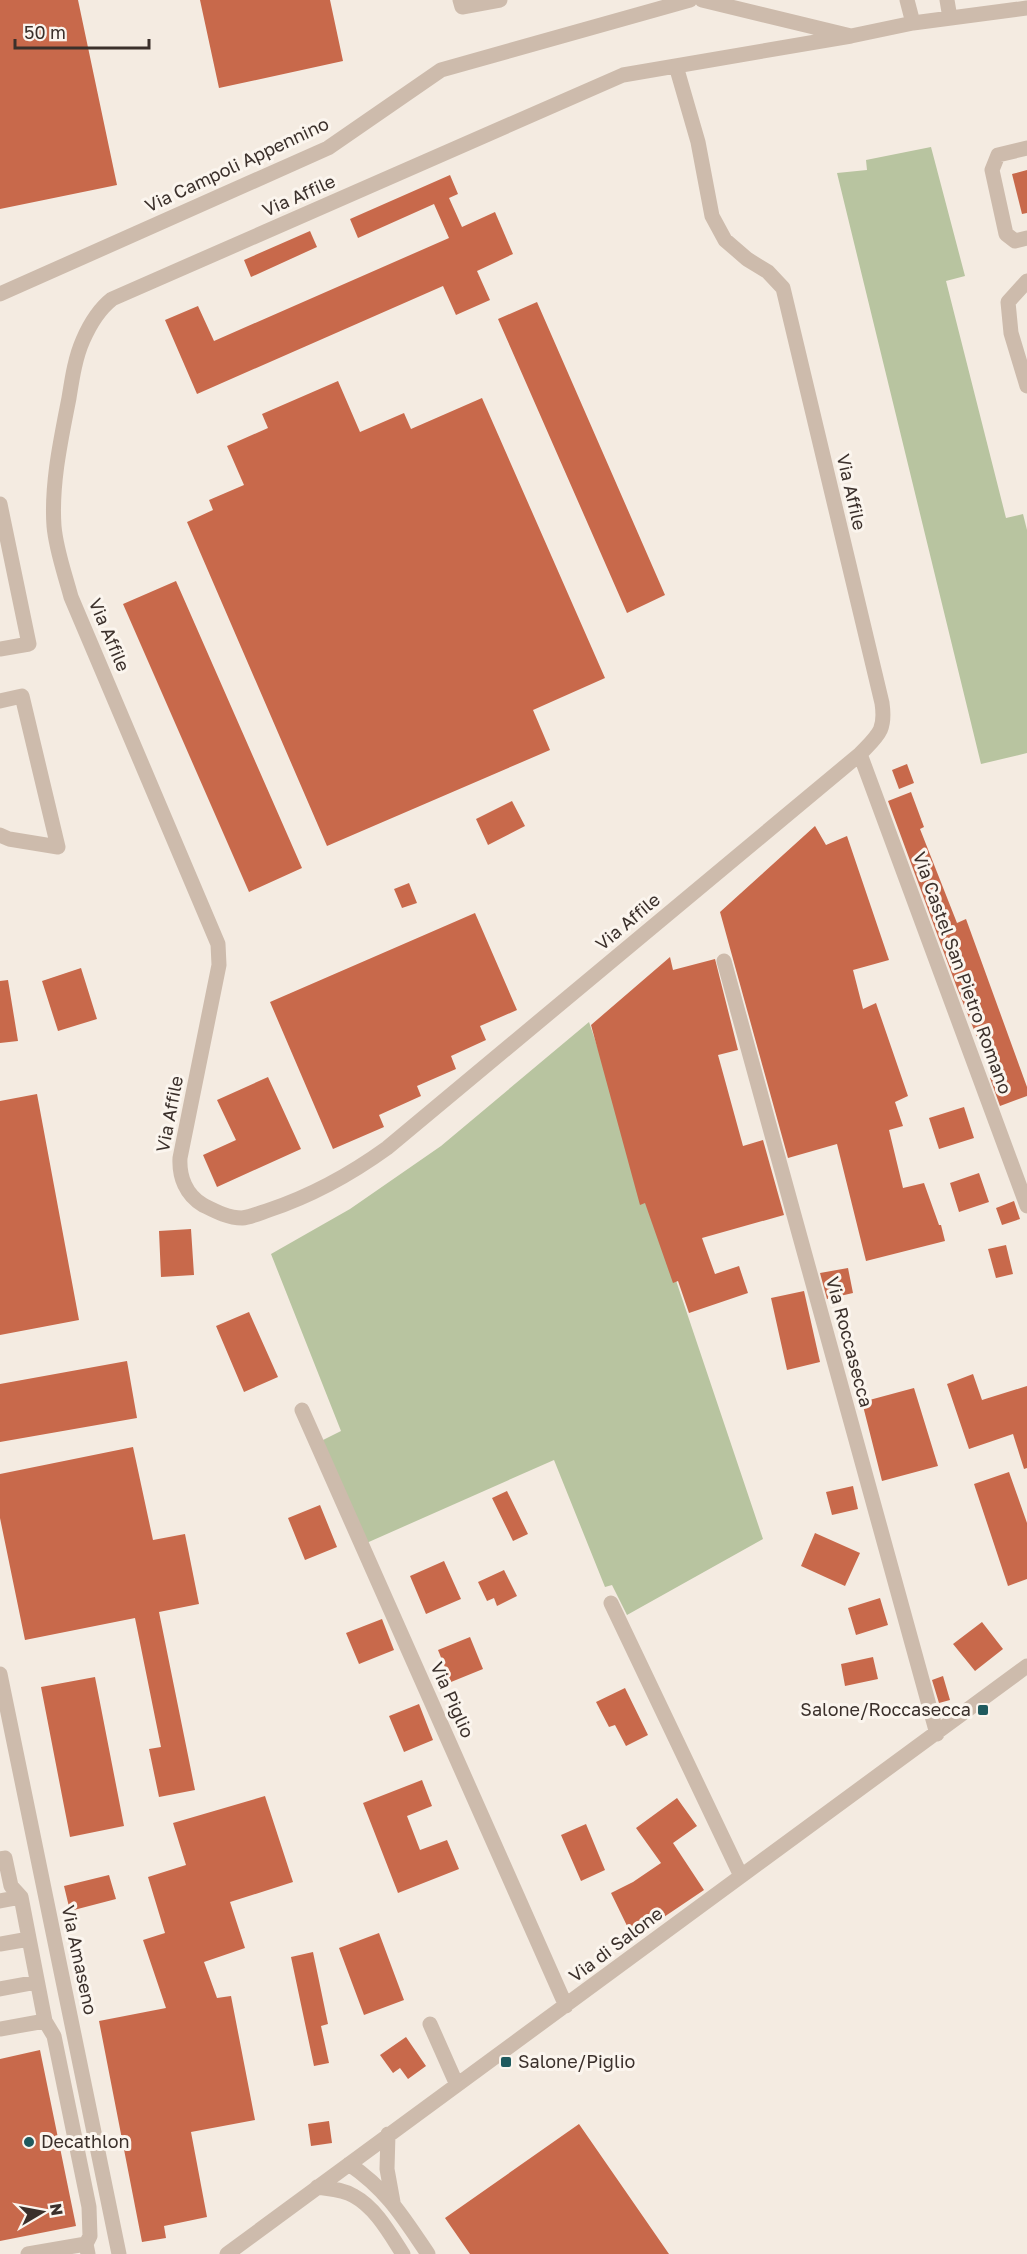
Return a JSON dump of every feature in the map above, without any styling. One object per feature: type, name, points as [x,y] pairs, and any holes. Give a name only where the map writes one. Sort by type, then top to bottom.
[{"type":"street","points":[[460,0],[462,7],[500,0]]},
{"type":"street","name":"Via Campoli Appennino","points":[[0,294],[328,148],[441,70],[669,3],[690,0]]},
{"type":"street","points":[[702,0],[851,36],[913,23],[1027,8]]},
{"type":"street","points":[[906,0],[913,23]]},
{"type":"street","points":[[947,0],[950,18]]},
{"type":"street","name":"Via Affile","points":[[676,66],[698,142],[712,216],[725,240],[747,260],[768,272],[783,288],[882,704],[883,726],[880,733],[860,754],[374,1158],[315,1191],[283,1205],[242,1218],[218,1213],[196,1201],[188,1192],[180,1170],[180,1158],[219,965],[219,950],[71,597],[57,549],[53,501],[63,429],[82,341],[100,309],[112,299],[622,75],[851,36]]},
{"type":"street","points":[[1027,147],[998,155],[992,170],[1006,234],[1015,241],[1027,238]]},
{"type":"street","points":[[1027,281],[1008,302],[1011,333],[1027,386]]},
{"type":"street","points":[[0,504],[29,644],[0,650]]},
{"type":"street","points":[[0,701],[22,696],[57,847],[9,839],[0,835]]},
{"type":"street","name":"Via Castel San Pietro Romano","points":[[860,754],[1027,1206]]},
{"type":"street","name":"Via Roccasecca","points":[[724,961],[937,1734]]},
{"type":"street","name":"Via Piglio","points":[[302,1410],[566,2006]]},
{"type":"street","points":[[611,1603],[741,1876]]},
{"type":"street","name":"Via di Salone","points":[[227,2254],[1027,1666]]},
{"type":"street","name":"Via Amaseno","points":[[0,1674],[119,2254]]},
{"type":"street","points":[[0,1859],[5,1858],[10,1886],[21,1897],[45,2021],[54,2036],[89,2207],[91,2229],[87,2249],[28,2254]]},
{"type":"street","points":[[0,1901],[21,1897]]},
{"type":"street","points":[[0,1944],[29,1939]]},
{"type":"street","points":[[0,1989],[38,1982]]},
{"type":"street","points":[[0,2029],[45,2021]]},
{"type":"street","points":[[430,2024],[457,2085]]},
{"type":"street","points":[[388,2134],[387,2169],[393,2202]]},
{"type":"street","points":[[349,2164],[377,2184],[393,2202],[429,2254]]},
{"type":"street","points":[[317,2187],[353,2195],[364,2203],[388,2230],[404,2254]]},
{"type":"green space","points":[[931,147],[965,276],[946,281],[1006,518],[1023,514],[1027,530],[1027,753],[981,764],[837,173],[867,170],[866,160]]},
{"type":"green space","points":[[589,1022],[763,1539],[627,1615],[612,1585],[605,1587],[554,1460],[362,1545],[317,1443],[341,1431],[271,1254],[350,1209],[441,1146]]},
{"type":"building","points":[[0,0],[78,0],[117,185],[0,209]]},
{"type":"building","points":[[200,0],[330,0],[343,61],[219,88]]},
{"type":"building","points":[[1027,170],[1027,213],[1022,214],[1012,174]]},
{"type":"building","points":[[450,175],[458,194],[449,198],[462,227],[495,212],[513,254],[477,271],[490,300],[456,315],[443,286],[197,394],[165,320],[198,306],[214,341],[449,238],[434,204],[358,238],[350,219]]},
{"type":"building","points":[[310,231],[317,247],[251,277],[244,260]]},
{"type":"building","points":[[537,302],[665,595],[627,613],[498,319]]},
{"type":"building","points":[[338,381],[360,432],[404,413],[411,429],[482,398],[605,678],[533,710],[550,750],[327,846],[187,522],[213,510],[209,500],[244,485],[227,446],[268,428],[262,414]]},
{"type":"building","points":[[176,581],[302,868],[249,892],[123,604]]},
{"type":"building","points":[[907,764],[914,783],[899,789],[892,770]]},
{"type":"building","points":[[911,792],[924,827],[920,829],[957,923],[966,919],[1027,1087],[1027,1096],[1000,1106],[990,1078],[1000,1074],[990,1049],[983,1052],[888,801]]},
{"type":"building","points":[[512,801],[525,826],[488,845],[476,819]]},
{"type":"building","points":[[815,826],[826,845],[847,836],[889,960],[853,970],[863,1009],[876,1003],[908,1096],[895,1102],[903,1126],[889,1130],[903,1188],[924,1183],[945,1241],[866,1261],[837,1144],[788,1158],[720,912]]},
{"type":"building","points":[[409,883],[417,903],[402,908],[394,889]]},
{"type":"building","points":[[475,913],[517,1010],[480,1026],[486,1040],[451,1056],[456,1069],[417,1086],[421,1096],[379,1115],[384,1127],[333,1149],[270,1002]]},
{"type":"building","points":[[670,957],[673,970],[715,959],[738,1050],[718,1055],[743,1146],[763,1140],[784,1215],[702,1238],[715,1274],[739,1266],[748,1293],[689,1313],[678,1281],[673,1283],[645,1203],[640,1205],[591,1025]]},
{"type":"building","points":[[81,968],[97,1019],[58,1031],[42,981]]},
{"type":"building","points":[[8,980],[18,1041],[0,1043],[0,981]]},
{"type":"building","points":[[268,1077],[301,1149],[217,1187],[203,1155],[236,1140],[217,1100]]},
{"type":"building","points":[[37,1094],[79,1320],[0,1335],[0,1101]]},
{"type":"building","points":[[964,1107],[974,1138],[939,1149],[929,1118]]},
{"type":"building","points":[[979,1173],[989,1202],[959,1212],[950,1183]]},
{"type":"building","points":[[1014,1201],[1020,1219],[1002,1225],[996,1208]]},
{"type":"building","points":[[191,1229],[194,1275],[161,1277],[159,1231]]},
{"type":"building","points":[[1006,1245],[1013,1274],[996,1278],[988,1249]]},
{"type":"building","points":[[848,1268],[853,1293],[827,1299],[820,1273]]},
{"type":"building","points":[[804,1291],[820,1362],[787,1370],[771,1298]]},
{"type":"building","points":[[249,1312],[278,1377],[244,1392],[216,1326]]},
{"type":"building","points":[[127,1361],[137,1418],[0,1442],[0,1384]]},
{"type":"building","points":[[973,1374],[982,1400],[1027,1386],[1027,1468],[1024,1469],[1013,1434],[969,1449],[947,1384]]},
{"type":"building","points":[[914,1388],[938,1466],[882,1481],[862,1402]]},
{"type":"building","points":[[133,1447],[153,1540],[185,1534],[199,1604],[159,1612],[195,1790],[159,1797],[149,1749],[161,1747],[135,1618],[25,1640],[0,1518],[0,1474]]},
{"type":"building","points":[[1009,1472],[1027,1523],[1027,1579],[1008,1586],[974,1484]]},
{"type":"building","points":[[853,1486],[858,1509],[832,1515],[826,1492]]},
{"type":"building","points":[[507,1491],[528,1534],[513,1541],[492,1498]]},
{"type":"building","points":[[320,1505],[337,1547],[305,1560],[288,1518]]},
{"type":"building","points":[[815,1533],[860,1553],[845,1586],[801,1566]]},
{"type":"building","points":[[444,1561],[461,1599],[426,1614],[410,1576]]},
{"type":"building","points":[[504,1570],[517,1596],[497,1606],[494,1598],[487,1601],[478,1582]]},
{"type":"building","points":[[880,1598],[888,1625],[856,1635],[848,1608]]},
{"type":"building","points":[[382,1619],[394,1650],[359,1664],[346,1633]]},
{"type":"building","points":[[982,1622],[1003,1649],[975,1671],[953,1644]]},
{"type":"building","points":[[470,1637],[483,1669],[451,1682],[438,1650]]},
{"type":"building","points":[[873,1657],[878,1679],[845,1686],[841,1664]]},
{"type":"building","points":[[943,1676],[950,1700],[939,1703],[932,1680]]},
{"type":"building","points":[[95,1677],[124,1826],[70,1837],[41,1687]]},
{"type":"building","points":[[625,1688],[648,1735],[626,1746],[615,1725],[609,1727],[596,1702]]},
{"type":"building","points":[[419,1704],[433,1740],[404,1752],[389,1716]]},
{"type":"building","points":[[422,1780],[432,1806],[407,1816],[420,1850],[447,1840],[459,1869],[398,1893],[363,1803]]},
{"type":"building","points":[[265,1796],[293,1882],[230,1902],[245,1948],[204,1962],[217,1998],[231,1996],[255,2120],[191,2132],[207,2217],[164,2226],[166,2238],[142,2242],[99,2021],[166,2008],[143,1940],[165,1933],[148,1877],[186,1865],[173,1823]]},
{"type":"building","points":[[677,1798],[697,1826],[673,1843],[704,1890],[655,1923],[631,1934],[611,1893],[633,1882],[661,1863],[636,1828]]},
{"type":"building","points":[[586,1824],[605,1870],[581,1881],[561,1835]]},
{"type":"building","points":[[109,1875],[116,1899],[70,1911],[64,1886]]},
{"type":"building","points":[[379,1933],[404,2000],[364,2015],[339,1948]]},
{"type":"building","points":[[313,1952],[328,2024],[321,2026],[329,2063],[314,2066],[291,1957]]},
{"type":"building","points":[[406,2037],[426,2066],[408,2079],[400,2068],[393,2073],[380,2055]]},
{"type":"building","name":"Decathlon","points":[[40,2050],[76,2226],[0,2241],[0,2059]]},
{"type":"building","points":[[329,2121],[332,2143],[311,2146],[308,2124]]},
{"type":"building","points":[[579,2124],[669,2254],[470,2254],[445,2218]]},
{"type":"place","name":"Salone/Roccasecca","points":[[983,1710]]},
{"type":"place","name":"Salone/Piglio","points":[[506,2062]]},
{"type":"place","name":"Decathlon","points":[[29,2142]]}]
